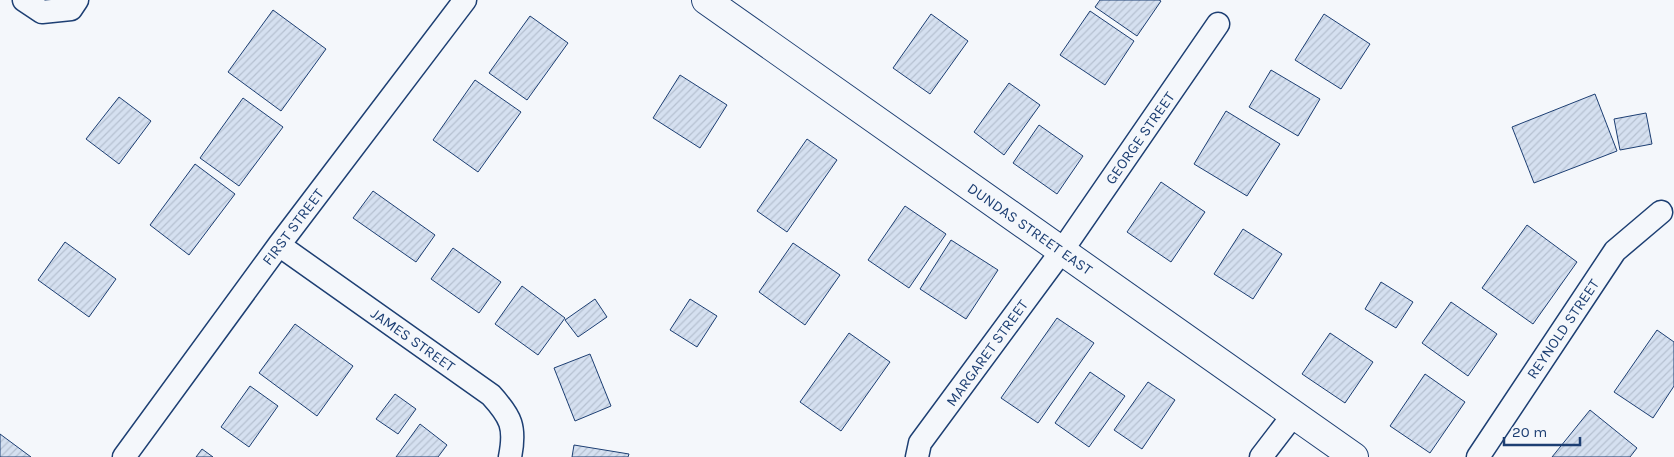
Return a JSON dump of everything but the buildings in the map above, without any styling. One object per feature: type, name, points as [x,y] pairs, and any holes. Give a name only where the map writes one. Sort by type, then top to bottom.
[{"type":"main road","name":"DUNDAS STREET EAST","points":[[706,0],[1354,457]]},
{"type":"street","points":[[24,0],[42,12],[71,9],[77,0]]},
{"type":"street","name":"FIRST STREET","points":[[124,457],[279,244],[465,0]]},
{"type":"street","name":"GEORGE STREET","points":[[1061,252],[1218,24]]},
{"type":"street","name":"REYNOLD STREET","points":[[1478,457],[1615,251],[1661,212]]},
{"type":"street","name":"JAMES STREET","points":[[279,244],[491,395],[503,409],[512,426],[513,444],[510,457]]},
{"type":"street","name":"MARGARET STREET","points":[[917,457],[920,443],[1061,252]]},
{"type":"street","points":[[1261,457],[1294,414]]}]
